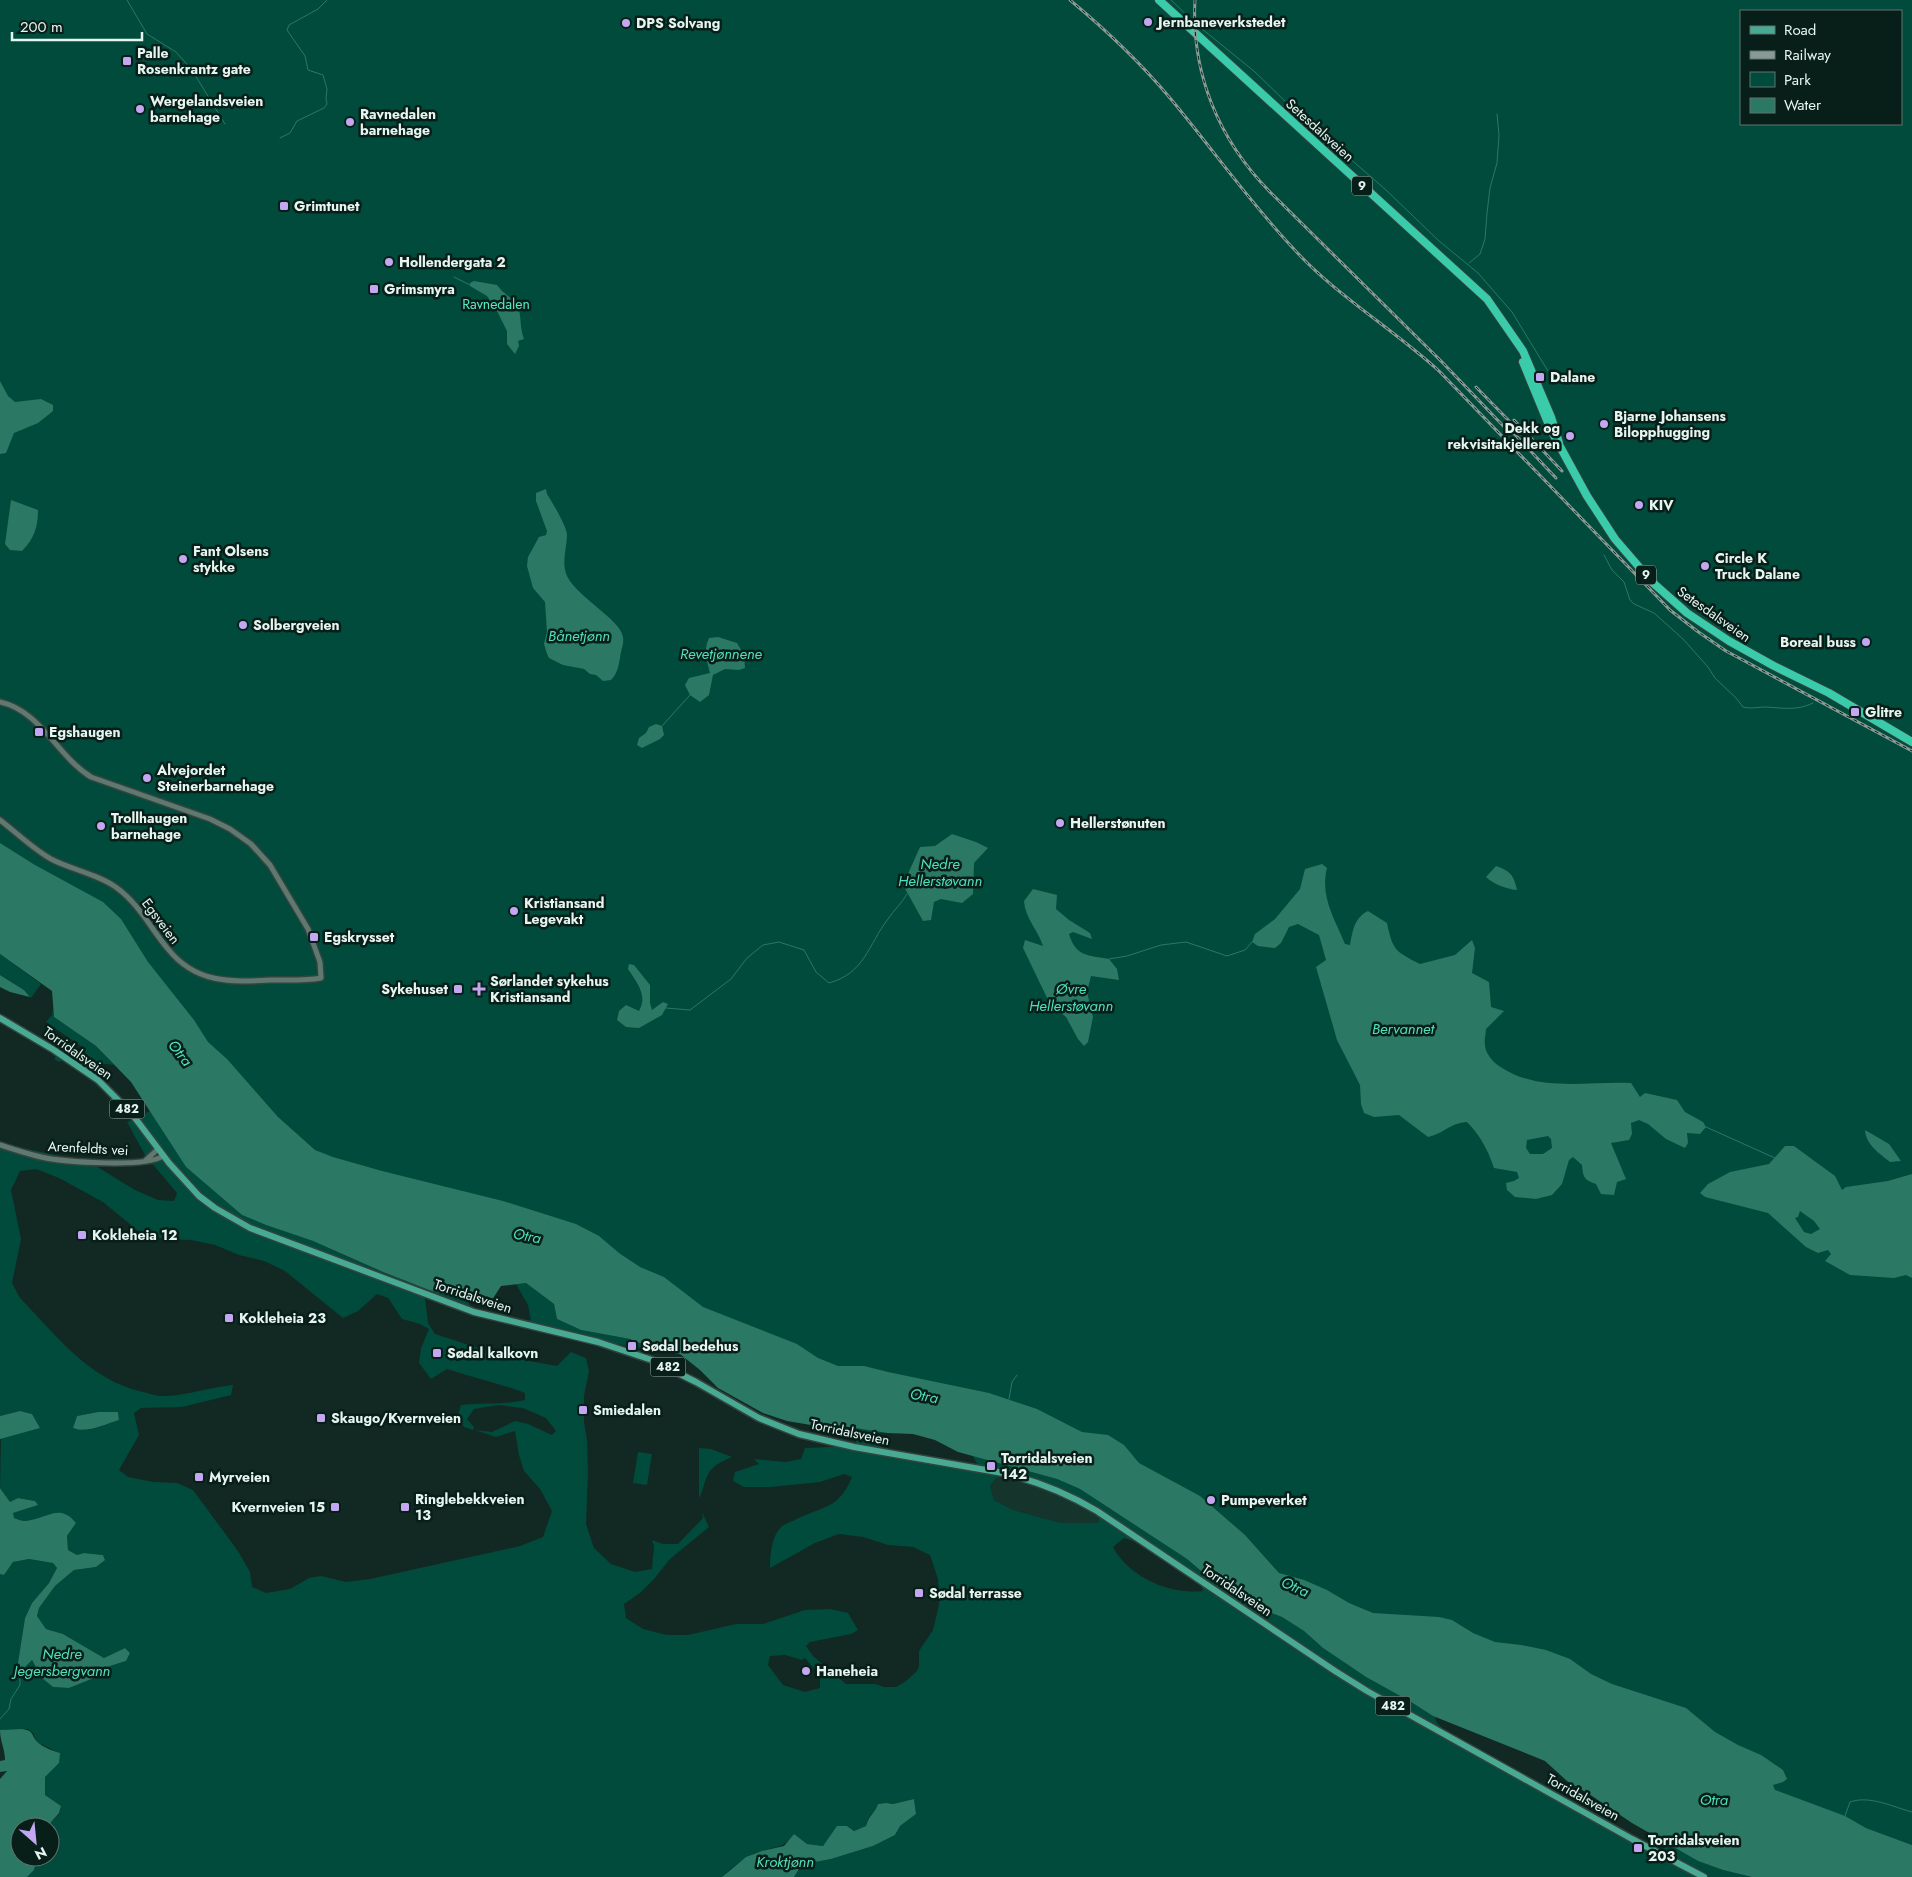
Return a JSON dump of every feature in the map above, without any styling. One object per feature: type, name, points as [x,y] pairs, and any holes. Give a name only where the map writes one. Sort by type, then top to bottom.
[{"type":"highway","name":"Setesdalsveien","points":[[1159,0],[1473,285],[1500,315],[1529,363],[1551,417],[1559,443],[1587,496],[1615,539],[1645,574],[1674,602],[1698,621],[1736,646],[1830,693],[1912,742]]},
{"type":"main road","name":"Torridalsveien","points":[[0,1018],[60,1054],[98,1080],[132,1114],[163,1156],[191,1188],[215,1208],[250,1228],[474,1312],[598,1342],[652,1360],[696,1382],[750,1414],[799,1434],[854,1447],[1003,1473],[1040,1483],[1068,1495],[1097,1511],[1335,1672],[1646,1847],[1704,1877]]},
{"type":"street","name":"Egsveien","points":[[0,702],[18,708],[31,717],[76,767],[91,777],[210,819],[247,840],[270,865],[304,922],[313,940],[320,962],[320,978],[234,982],[207,977],[191,970],[169,951],[133,902],[118,888],[106,881],[70,868],[50,858],[0,820]]},
{"type":"street","name":"Arenfeldts vei","points":[[0,1145],[40,1157],[64,1160],[128,1162],[158,1159],[163,1156]]},
{"type":"street","name":"Arenfeldts vei","points":[[146,1160],[158,1149]]},
{"type":"shaded area","points":[[1001,1472],[1024,1474],[1086,1501],[1089,1509],[1099,1518],[1098,1523],[1061,1523],[1013,1510],[994,1500],[990,1486]]},
{"type":"green space","name":"Ravnedalen","points":[[0,0],[1912,0],[1912,1845],[1866,1828],[1842,1815],[1811,1847],[1324,1618],[1154,1506],[847,1392],[316,1174],[0,877]]},
{"type":"green space","points":[[0,954],[41,984],[31,998],[24,990],[0,975]]},
{"type":"green space","points":[[53,1008],[54,1017],[96,1046],[114,1065],[64,1059],[59,1062],[54,1059],[60,1052],[85,1057],[85,1049],[46,1022],[52,1015]]},
{"type":"green space","points":[[150,1111],[186,1167],[242,1215],[313,1241],[429,1290],[470,1299],[468,1301],[471,1309],[497,1318],[431,1297],[425,1298],[428,1323],[435,1334],[506,1357],[557,1366],[571,1352],[586,1358],[589,1371],[584,1396],[588,1473],[586,1524],[594,1548],[611,1564],[635,1572],[652,1569],[654,1546],[652,1540],[663,1544],[678,1544],[703,1518],[702,1512],[709,1527],[670,1559],[640,1593],[624,1604],[626,1618],[643,1629],[667,1635],[688,1635],[736,1624],[763,1624],[805,1610],[830,1609],[848,1613],[858,1630],[851,1634],[810,1642],[806,1646],[813,1656],[846,1684],[875,1684],[884,1687],[896,1687],[906,1681],[917,1671],[919,1651],[933,1630],[939,1605],[938,1579],[930,1555],[913,1547],[888,1545],[863,1537],[839,1534],[815,1543],[770,1568],[773,1541],[781,1527],[804,1515],[828,1506],[841,1496],[852,1477],[844,1474],[820,1482],[771,1487],[744,1487],[733,1481],[735,1472],[759,1464],[754,1459],[786,1462],[801,1459],[805,1448],[855,1446],[857,1436],[853,1427],[885,1433],[877,1433],[873,1441],[890,1454],[962,1468],[978,1465],[972,1455],[1057,1479],[1080,1489],[1187,1559],[1228,1590],[1258,1608],[1282,1617],[1366,1677],[1435,1717],[1437,1723],[1450,1735],[1466,1743],[1502,1768],[1526,1777],[1570,1801],[1656,1852],[1665,1847],[1666,1842],[1698,1861],[1723,1870],[1752,1877],[794,1877],[805,1864],[831,1859],[873,1846],[895,1835],[900,1826],[916,1814],[914,1799],[893,1804],[878,1804],[868,1819],[866,1826],[854,1831],[847,1826],[837,1827],[823,1846],[807,1844],[794,1835],[783,1845],[746,1858],[722,1877],[27,1877],[35,1867],[60,1867],[60,1817],[56,1817],[61,1806],[45,1795],[45,1777],[59,1763],[59,1753],[37,1742],[33,1733],[28,1729],[0,1730],[0,1574],[4,1575],[13,1562],[29,1559],[53,1563],[57,1568],[49,1583],[32,1603],[25,1618],[17,1669],[20,1671],[32,1660],[42,1678],[53,1687],[69,1688],[94,1678],[110,1666],[126,1661],[130,1653],[125,1648],[104,1658],[63,1634],[46,1629],[37,1616],[39,1608],[55,1586],[74,1570],[96,1567],[105,1559],[103,1555],[84,1553],[77,1555],[68,1550],[67,1536],[76,1523],[64,1514],[52,1514],[25,1521],[13,1518],[13,1513],[37,1505],[35,1501],[18,1498],[10,1502],[0,1488],[1,1437],[40,1428],[32,1414],[20,1411],[0,1416],[0,1143],[91,1163],[135,1190],[158,1200],[174,1201],[177,1193],[145,1155],[127,1122]],"holes":[[[36,1169],[59,1178],[103,1202],[142,1234],[215,1245],[239,1255],[264,1261],[285,1271],[343,1318],[358,1311],[377,1294],[388,1298],[402,1319],[420,1324],[429,1329],[421,1348],[419,1363],[431,1379],[447,1369],[525,1393],[525,1400],[517,1402],[461,1405],[457,1418],[464,1427],[473,1430],[474,1427],[467,1419],[474,1409],[499,1405],[523,1408],[546,1418],[556,1431],[552,1435],[528,1424],[515,1421],[492,1432],[475,1430],[496,1437],[515,1431],[524,1471],[540,1489],[552,1511],[543,1537],[520,1546],[370,1579],[346,1582],[321,1576],[309,1578],[290,1589],[266,1593],[252,1587],[250,1572],[238,1551],[193,1490],[177,1483],[153,1482],[128,1477],[119,1470],[139,1435],[134,1413],[141,1408],[182,1407],[231,1395],[233,1385],[169,1396],[154,1395],[124,1386],[106,1378],[75,1355],[20,1298],[12,1283],[21,1239],[11,1190],[20,1171]],[[98,1412],[118,1412],[119,1419],[96,1428],[84,1430],[73,1428],[77,1416]],[[1001,1472],[1024,1474],[1086,1501],[1089,1509],[1099,1518],[1098,1523],[1061,1523],[1013,1510],[994,1500],[990,1486]],[[1124,1538],[1164,1554],[1193,1573],[1200,1581],[1203,1591],[1177,1590],[1152,1582],[1129,1567],[1113,1547]],[[785,1655],[802,1660],[805,1658],[820,1676],[820,1688],[805,1692],[783,1685],[768,1665],[770,1656]]]},
{"type":"green space","points":[[526,1283],[554,1304],[557,1319],[581,1330],[630,1339],[656,1350],[599,1341],[514,1322],[500,1318],[519,1323],[531,1320],[528,1305],[516,1284]]},
{"type":"green space","points":[[699,1448],[711,1449],[732,1457],[716,1465],[710,1471],[699,1498]]},
{"type":"green space","points":[[638,1452],[652,1454],[647,1485],[633,1483]]},
{"type":"water","points":[[474,281],[497,285],[517,303],[524,339],[518,341],[519,346],[515,354],[507,344],[507,331],[496,309],[487,296],[470,286],[470,283]]},
{"type":"water","points":[[0,381],[8,396],[15,402],[41,399],[53,405],[53,411],[38,423],[14,433],[6,453],[0,454]]},
{"type":"water","name":"Bånetjønn","points":[[546,489],[567,534],[564,561],[567,576],[580,592],[615,623],[623,637],[618,667],[616,674],[611,680],[603,681],[584,669],[563,665],[549,658],[547,654],[544,644],[547,632],[545,602],[533,588],[527,566],[528,557],[539,537],[546,535],[547,531],[536,501],[536,493]]},
{"type":"water","points":[[11,500],[38,510],[34,532],[30,542],[22,551],[10,550],[5,544]]},
{"type":"water","name":"Revetjønnene","points":[[718,637],[737,643],[744,655],[745,668],[739,670],[725,669],[713,675],[709,695],[700,702],[690,695],[685,685],[689,678],[710,673],[706,647],[709,638]]},
{"type":"water","points":[[656,724],[662,726],[664,735],[642,748],[637,745],[639,738],[646,733],[649,727]]},
{"type":"water","name":"Nedre Hellerstøvann","points":[[952,834],[988,848],[974,863],[973,894],[962,903],[941,899],[934,902],[931,920],[923,921],[903,885],[920,847],[935,846]]},
{"type":"water","name":"Otra","points":[[0,843],[35,865],[103,902],[121,919],[148,962],[194,1020],[208,1042],[227,1059],[278,1117],[315,1150],[382,1171],[503,1201],[576,1224],[599,1236],[640,1267],[664,1277],[703,1307],[797,1344],[818,1358],[838,1366],[864,1366],[989,1393],[1037,1409],[1082,1432],[1108,1435],[1124,1445],[1139,1463],[1200,1496],[1245,1535],[1279,1573],[1304,1580],[1373,1613],[1439,1617],[1452,1620],[1473,1633],[1495,1642],[1546,1650],[1570,1659],[1591,1674],[1612,1684],[1686,1708],[1715,1732],[1761,1755],[1783,1770],[1787,1779],[1773,1785],[1775,1790],[1845,1816],[1866,1828],[1912,1845],[1912,1877],[1752,1877],[1723,1870],[1698,1861],[1632,1823],[1567,1781],[1545,1761],[1433,1716],[1366,1677],[1323,1648],[1304,1631],[1282,1617],[1258,1608],[1228,1590],[1187,1559],[1080,1489],[1057,1479],[958,1452],[935,1440],[913,1434],[887,1433],[836,1425],[811,1425],[787,1421],[763,1413],[718,1388],[680,1354],[656,1350],[630,1339],[581,1330],[557,1319],[554,1304],[526,1283],[501,1286],[492,1300],[454,1297],[429,1290],[313,1241],[242,1215],[186,1167],[131,1082],[96,1046],[54,1017],[52,991],[0,954]]},
{"type":"water","name":"Bervannet","points":[[1322,864],[1327,868],[1325,888],[1329,907],[1345,944],[1350,945],[1353,929],[1357,921],[1368,911],[1387,923],[1393,945],[1396,949],[1420,964],[1455,955],[1472,940],[1475,948],[1472,973],[1489,982],[1491,1007],[1504,1011],[1486,1029],[1485,1039],[1485,1048],[1488,1054],[1499,1066],[1530,1080],[1546,1083],[1631,1083],[1640,1097],[1645,1093],[1677,1100],[1685,1112],[1703,1122],[1706,1127],[1700,1134],[1687,1133],[1688,1143],[1685,1148],[1666,1139],[1648,1124],[1639,1120],[1631,1123],[1632,1134],[1629,1140],[1611,1143],[1626,1179],[1617,1182],[1614,1195],[1601,1194],[1596,1184],[1585,1178],[1582,1165],[1573,1157],[1569,1160],[1562,1184],[1552,1195],[1536,1199],[1515,1197],[1507,1190],[1506,1183],[1519,1178],[1517,1172],[1494,1168],[1483,1143],[1467,1122],[1456,1124],[1428,1137],[1399,1115],[1374,1117],[1364,1113],[1361,1104],[1360,1085],[1337,1040],[1316,967],[1326,960],[1319,935],[1298,924],[1289,927],[1281,943],[1275,948],[1258,946],[1252,942],[1255,934],[1275,919],[1300,889],[1305,869]],"holes":[[[1548,1136],[1551,1139],[1552,1148],[1543,1154],[1530,1154],[1526,1148],[1527,1140]]]},
{"type":"water","points":[[1496,866],[1511,874],[1517,890],[1500,886],[1486,877]]},
{"type":"water","name":"Øvre Hellerstøvann","points":[[1033,889],[1057,895],[1056,909],[1090,933],[1092,939],[1073,932],[1069,934],[1079,951],[1084,954],[1109,959],[1117,969],[1119,980],[1091,976],[1087,992],[1093,1017],[1088,1042],[1084,1046],[1066,1017],[1050,1004],[1023,948],[1025,940],[1043,946],[1025,907],[1024,901]]},
{"type":"water","points":[[629,964],[634,965],[650,985],[652,1010],[663,1002],[668,1004],[662,1015],[639,1028],[626,1027],[617,1020],[619,1011],[626,1005],[639,1011],[641,1005],[642,994],[628,969]]},
{"type":"water","points":[[0,975],[24,990],[30,997],[10,992],[0,987]]},
{"type":"water","points":[[1865,1130],[1889,1144],[1901,1161],[1890,1162],[1878,1152],[1870,1144]]},
{"type":"water","points":[[1785,1146],[1794,1146],[1835,1176],[1842,1190],[1846,1187],[1888,1181],[1912,1174],[1912,1278],[1906,1275],[1894,1278],[1850,1275],[1825,1261],[1831,1254],[1828,1250],[1818,1253],[1806,1247],[1768,1213],[1705,1197],[1700,1193],[1708,1184],[1730,1172],[1769,1164]],"holes":[[[1800,1211],[1814,1221],[1820,1229],[1811,1234],[1804,1232],[1795,1218],[1798,1217]]]},
{"type":"water","points":[[20,1411],[32,1414],[40,1428],[0,1439],[0,1416]]},
{"type":"water","points":[[98,1412],[118,1412],[119,1420],[90,1429],[78,1430],[73,1428],[77,1416]]},
{"type":"water","name":"Nedre Jegersbergvann","points":[[0,1488],[10,1502],[18,1498],[35,1501],[38,1505],[13,1513],[14,1518],[25,1521],[52,1514],[64,1514],[76,1523],[67,1536],[68,1550],[77,1555],[84,1553],[103,1555],[105,1560],[96,1567],[74,1570],[55,1586],[39,1608],[37,1616],[46,1629],[63,1634],[104,1658],[125,1648],[130,1653],[126,1661],[110,1666],[94,1678],[69,1688],[53,1687],[42,1678],[32,1660],[20,1672],[17,1669],[25,1618],[32,1603],[49,1583],[57,1568],[53,1563],[29,1559],[13,1562],[4,1575],[0,1574]]},
{"type":"water","points":[[21,1729],[29,1731],[42,1745],[60,1753],[59,1763],[45,1777],[45,1795],[61,1806],[59,1813],[56,1817],[10,1817],[10,1867],[35,1867],[27,1877],[0,1877],[0,1779],[7,1771],[0,1772],[0,1761],[5,1760],[0,1730]]},
{"type":"water","name":"Kroktjønn","points":[[914,1799],[916,1814],[900,1826],[895,1835],[873,1846],[831,1859],[805,1864],[794,1877],[722,1877],[746,1857],[784,1846],[794,1834],[807,1844],[823,1846],[837,1826],[847,1826],[854,1831],[866,1826],[878,1804],[893,1804]]},
{"type":"waterway","points":[[127,0],[147,34],[176,52],[192,70],[225,124]]},
{"type":"waterway","points":[[280,138],[290,133],[297,121],[324,108],[327,104],[327,89],[323,75],[308,70],[305,56],[287,30],[289,25],[318,9],[327,0]]},
{"type":"waterway","points":[[1171,0],[1196,24],[1255,72],[1292,108],[1386,190],[1439,241],[1478,273],[1512,312],[1548,371]]},
{"type":"waterway","points":[[1469,263],[1480,254],[1485,239],[1490,188],[1497,163],[1499,135],[1497,114]]},
{"type":"waterway","points":[[454,277],[470,285]]},
{"type":"waterway","points":[[1604,555],[1612,570],[1624,582],[1630,600],[1634,604],[1654,613],[1683,639],[1708,667],[1715,678],[1743,707],[1790,708],[1807,706],[1813,703]]},
{"type":"waterway","points":[[662,726],[690,695]]},
{"type":"waterway","points":[[666,1008],[690,1010],[731,979],[747,958],[763,945],[779,942],[804,950],[816,972],[829,983],[841,978],[858,965],[881,929],[907,894]]},
{"type":"waterway","points":[[1109,959],[1127,956],[1161,945],[1186,942],[1227,956],[1245,950],[1252,942]]},
{"type":"waterway","points":[[1706,1127],[1775,1158]]},
{"type":"waterway","points":[[1009,1399],[1012,1382],[1017,1375]]},
{"type":"waterway","points":[[0,1719],[9,1709],[11,1699],[20,1685],[20,1672]]},
{"type":"waterway","points":[[1845,1816],[1850,1802],[1858,1800],[1873,1801],[1912,1812]]},
{"type":"railway","points":[[1070,0],[1097,23],[1159,85],[1260,211],[1292,247],[1326,281],[1439,371],[1670,610],[1726,651],[1912,751]]},
{"type":"railway","points":[[1195,0],[1198,54],[1204,80],[1223,128],[1252,172],[1442,362],[1510,433]]},
{"type":"railway","points":[[1476,387],[1516,428]]},
{"type":"railway","points":[[1514,420],[1562,471]]},
{"type":"railway","points":[[1506,425],[1556,478]]},
{"type":"place","name":"Jernbaneverkstedet","points":[[1148,22]]},
{"type":"place","name":"DPS Solvang","points":[[626,23]]},
{"type":"place","name":"Palle Rosenkrantz gate","points":[[127,61]]},
{"type":"place","name":"Wergelandsveien barnehage","points":[[140,109]]},
{"type":"place","name":"Ravnedalen barnehage","points":[[350,122]]},
{"type":"place","name":"Grimtunet","points":[[284,206]]},
{"type":"place","name":"Hollendergata 2","points":[[389,262]]},
{"type":"place","name":"Grimsmyra","points":[[374,289]]},
{"type":"place","name":"Dalane","points":[[1540,377]]},
{"type":"place","name":"Bjarne Johansens Bilopphugging","points":[[1604,424]]},
{"type":"place","name":"Dekk og rekvisitakjelleren","points":[[1570,436]]},
{"type":"place","name":"KIV","points":[[1639,505]]},
{"type":"place","name":"Fant Olsens stykke","points":[[183,559]]},
{"type":"place","name":"Circle K Truck Dalane","points":[[1705,566]]},
{"type":"place","name":"Solbergveien","points":[[243,625]]},
{"type":"place","name":"Boreal buss","points":[[1866,642]]},
{"type":"place","name":"Glitre","points":[[1855,712]]},
{"type":"place","name":"Egshaugen","points":[[39,732]]},
{"type":"place","name":"Alvejordet Steinerbarnehage","points":[[147,778]]},
{"type":"place","name":"Hellerstønuten","points":[[1060,823]]},
{"type":"place","name":"Trollhaugen barnehage","points":[[101,826]]},
{"type":"place","name":"Kristiansand Legevakt","points":[[514,911]]},
{"type":"place","name":"Egskrysset","points":[[314,937]]},
{"type":"place","name":"Sykehuset","points":[[458,989]]},
{"type":"place","name":"Sørlandet sykehus Kristiansand","points":[[479,989]]},
{"type":"place","name":"Kokleheia 12","points":[[82,1235]]},
{"type":"place","name":"Kokleheia 23","points":[[229,1318]]},
{"type":"place","name":"Sødal bedehus","points":[[632,1346]]},
{"type":"place","name":"Sødal kalkovn","points":[[437,1353]]},
{"type":"place","name":"Smiedalen","points":[[583,1410]]},
{"type":"place","name":"Skaugo/Kvernveien","points":[[321,1418]]},
{"type":"place","name":"Torridalsveien 142","points":[[991,1466]]},
{"type":"place","name":"Myrveien","points":[[199,1477]]},
{"type":"place","name":"Pumpeverket","points":[[1211,1500]]},
{"type":"place","name":"Kvernveien 15","points":[[335,1507]]},
{"type":"place","name":"Ringlebekkveien 13","points":[[405,1507]]},
{"type":"place","name":"Sødal terrasse","points":[[919,1593]]},
{"type":"place","name":"Haneheia","points":[[806,1671]]},
{"type":"place","name":"Torridalsveien 203","points":[[1638,1848]]}]
